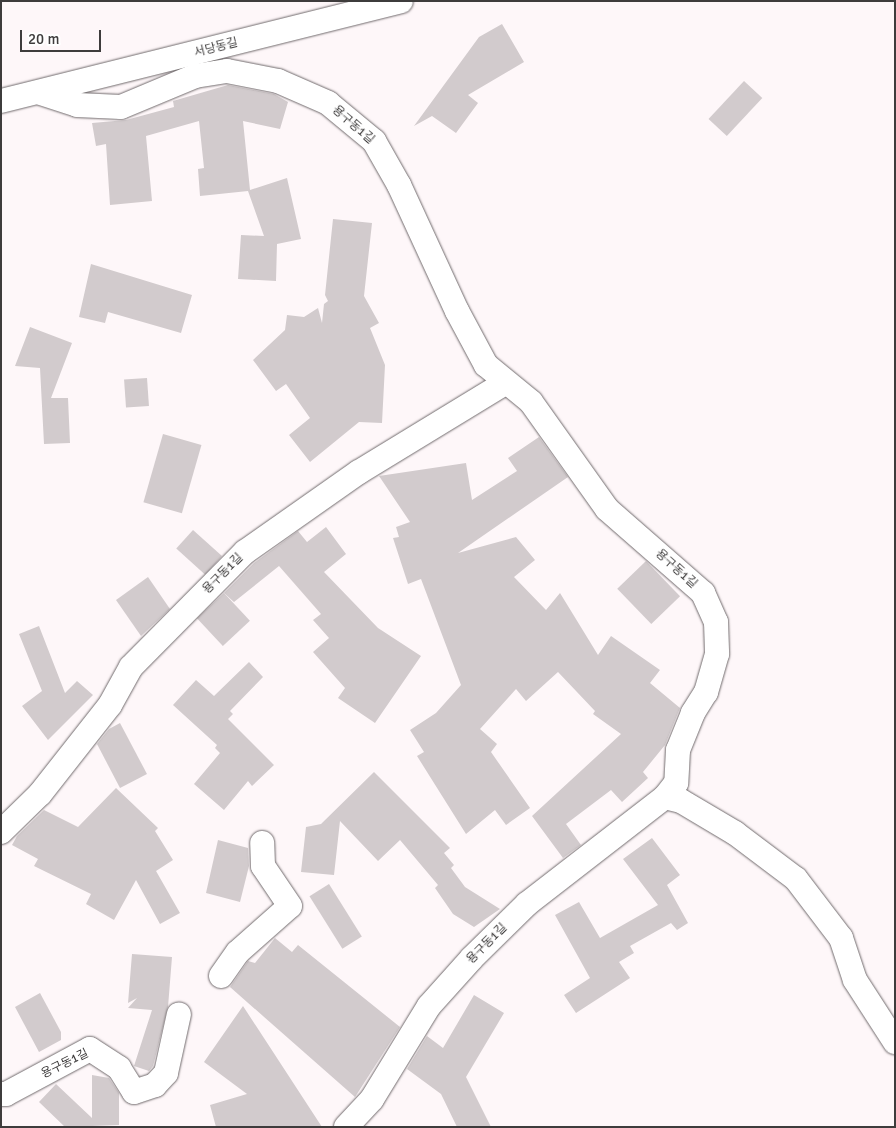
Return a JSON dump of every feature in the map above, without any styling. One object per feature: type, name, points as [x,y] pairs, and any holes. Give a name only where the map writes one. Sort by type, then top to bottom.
[{"type":"street","name":"서당동길","points":[[1,101],[41,93],[55,87],[401,1]]},
{"type":"street","name":"용구동1길","points":[[41,93],[77,105],[121,107],[194,76],[227,71],[278,81],[328,103],[374,141],[399,185],[470,337],[486,365],[505,383],[531,402],[607,509],[703,593],[716,622],[716,654],[706,692],[682,741],[676,783],[665,797],[528,904],[472,958],[429,1006],[372,1099],[346,1127]]},
{"type":"street","name":"용구동1길","points":[[1,832],[40,794],[110,705],[131,667],[245,552],[367,467],[505,383]]},
{"type":"street","points":[[665,797],[681,800],[735,833],[796,879],[841,938],[854,980],[895,1042]]},
{"type":"street","points":[[221,976],[238,952],[290,906],[263,866],[262,843]]},
{"type":"street","name":"용구동1길","points":[[1,1094],[6,1094],[90,1049],[119,1068],[134,1092],[155,1085],[166,1073],[179,1014]]},
{"type":"building","points":[[502,24],[524,62],[468,95],[478,103],[456,133],[432,116],[414,126],[479,37]]},
{"type":"building","points":[[744,81],[762,98],[727,136],[709,119]]},
{"type":"building","points":[[228,85],[274,94],[288,102],[280,129],[243,121],[250,190],[287,178],[301,239],[277,244],[276,281],[238,279],[241,235],[264,236],[248,191],[200,196],[198,169],[204,168],[199,121],[146,136],[152,201],[110,205],[106,144],[96,146],[92,123],[126,120],[174,107],[173,101]]},
{"type":"building","points":[[333,219],[372,223],[364,296],[379,323],[370,328],[385,365],[382,423],[359,422],[310,462],[289,435],[310,418],[286,384],[276,391],[253,360],[285,330],[287,315],[304,317],[318,308],[322,323],[324,304],[328,301],[325,295]]},
{"type":"building","points":[[91,264],[192,295],[181,333],[108,312],[105,323],[79,317]]},
{"type":"building","points":[[30,327],[72,343],[51,398],[68,398],[70,443],[44,444],[40,368],[15,366]]},
{"type":"building","points":[[147,378],[149,406],[126,408],[124,380]]},
{"type":"building","points":[[163,434],[201,445],[182,513],[143,502]]},
{"type":"building","points":[[539,437],[568,477],[458,553],[516,537],[535,560],[514,577],[546,610],[560,593],[598,655],[611,636],[660,670],[650,683],[680,708],[665,745],[643,772],[648,778],[622,802],[611,790],[566,824],[581,845],[563,858],[532,816],[621,734],[593,714],[595,711],[558,672],[526,701],[516,689],[480,729],[497,744],[491,752],[530,808],[506,825],[495,810],[466,834],[417,756],[424,752],[410,730],[436,713],[461,685],[421,579],[408,584],[393,538],[399,537],[396,527],[410,522],[379,476],[466,463],[472,500],[517,471],[508,458]]},
{"type":"building","points":[[326,527],[346,554],[324,572],[378,628],[421,656],[375,723],[338,698],[345,688],[313,652],[329,638],[313,620],[321,614],[279,566],[234,602],[224,593],[254,563],[298,531],[307,542]]},
{"type":"building","points":[[193,530],[222,556],[205,575],[176,549]]},
{"type":"building","points":[[646,561],[680,596],[651,624],[617,589]]},
{"type":"building","points":[[148,577],[170,609],[141,636],[116,600]]},
{"type":"building","points":[[224,593],[250,621],[223,646],[197,618]]},
{"type":"building","points":[[39,626],[65,693],[77,681],[93,695],[48,740],[22,706],[42,691],[19,634]]},
{"type":"building","points":[[249,662],[263,677],[230,711],[233,714],[228,719],[274,765],[252,786],[248,781],[224,810],[194,784],[220,753],[215,748],[217,745],[173,705],[196,680],[214,696]]},
{"type":"building","points":[[120,723],[147,774],[120,788],[97,744],[109,729]]},
{"type":"building","points":[[374,772],[450,848],[444,853],[454,865],[451,868],[465,887],[500,909],[474,927],[453,914],[435,888],[438,885],[400,840],[378,861],[340,821],[334,875],[301,872],[306,827],[321,824]]},
{"type":"building","points":[[116,788],[158,828],[155,831],[173,860],[156,871],[180,913],[160,924],[136,880],[114,920],[86,904],[91,894],[34,866],[38,859],[12,845],[17,836],[44,810],[78,827]]},
{"type":"building","points":[[652,838],[680,875],[667,885],[688,923],[677,930],[671,923],[630,946],[634,953],[619,962],[630,978],[576,1013],[564,995],[590,978],[555,915],[579,902],[600,938],[658,905],[623,859]]},
{"type":"building","points":[[218,840],[248,848],[249,866],[240,902],[206,893]]},
{"type":"building","points":[[329,884],[362,937],[342,949],[309,896]]},
{"type":"building","points":[[275,938],[292,952],[298,945],[400,1027],[355,1097],[230,987],[248,961],[255,963]]},
{"type":"building","points":[[132,954],[172,957],[168,1007],[153,1066],[149,1071],[134,1066],[152,1010],[128,1008],[137,998],[128,1003]]},
{"type":"building","points":[[40,993],[61,1032],[61,1040],[39,1052],[15,1007]]},
{"type":"building","points":[[474,995],[504,1013],[466,1077],[491,1127],[457,1127],[441,1094],[407,1069],[427,1036],[443,1048]]},
{"type":"building","points":[[243,1006],[322,1127],[216,1127],[210,1105],[247,1094],[204,1062]]},
{"type":"building","points":[[92,1075],[109,1078],[119,1093],[119,1125],[65,1127],[39,1102],[56,1084],[92,1118]]}]
